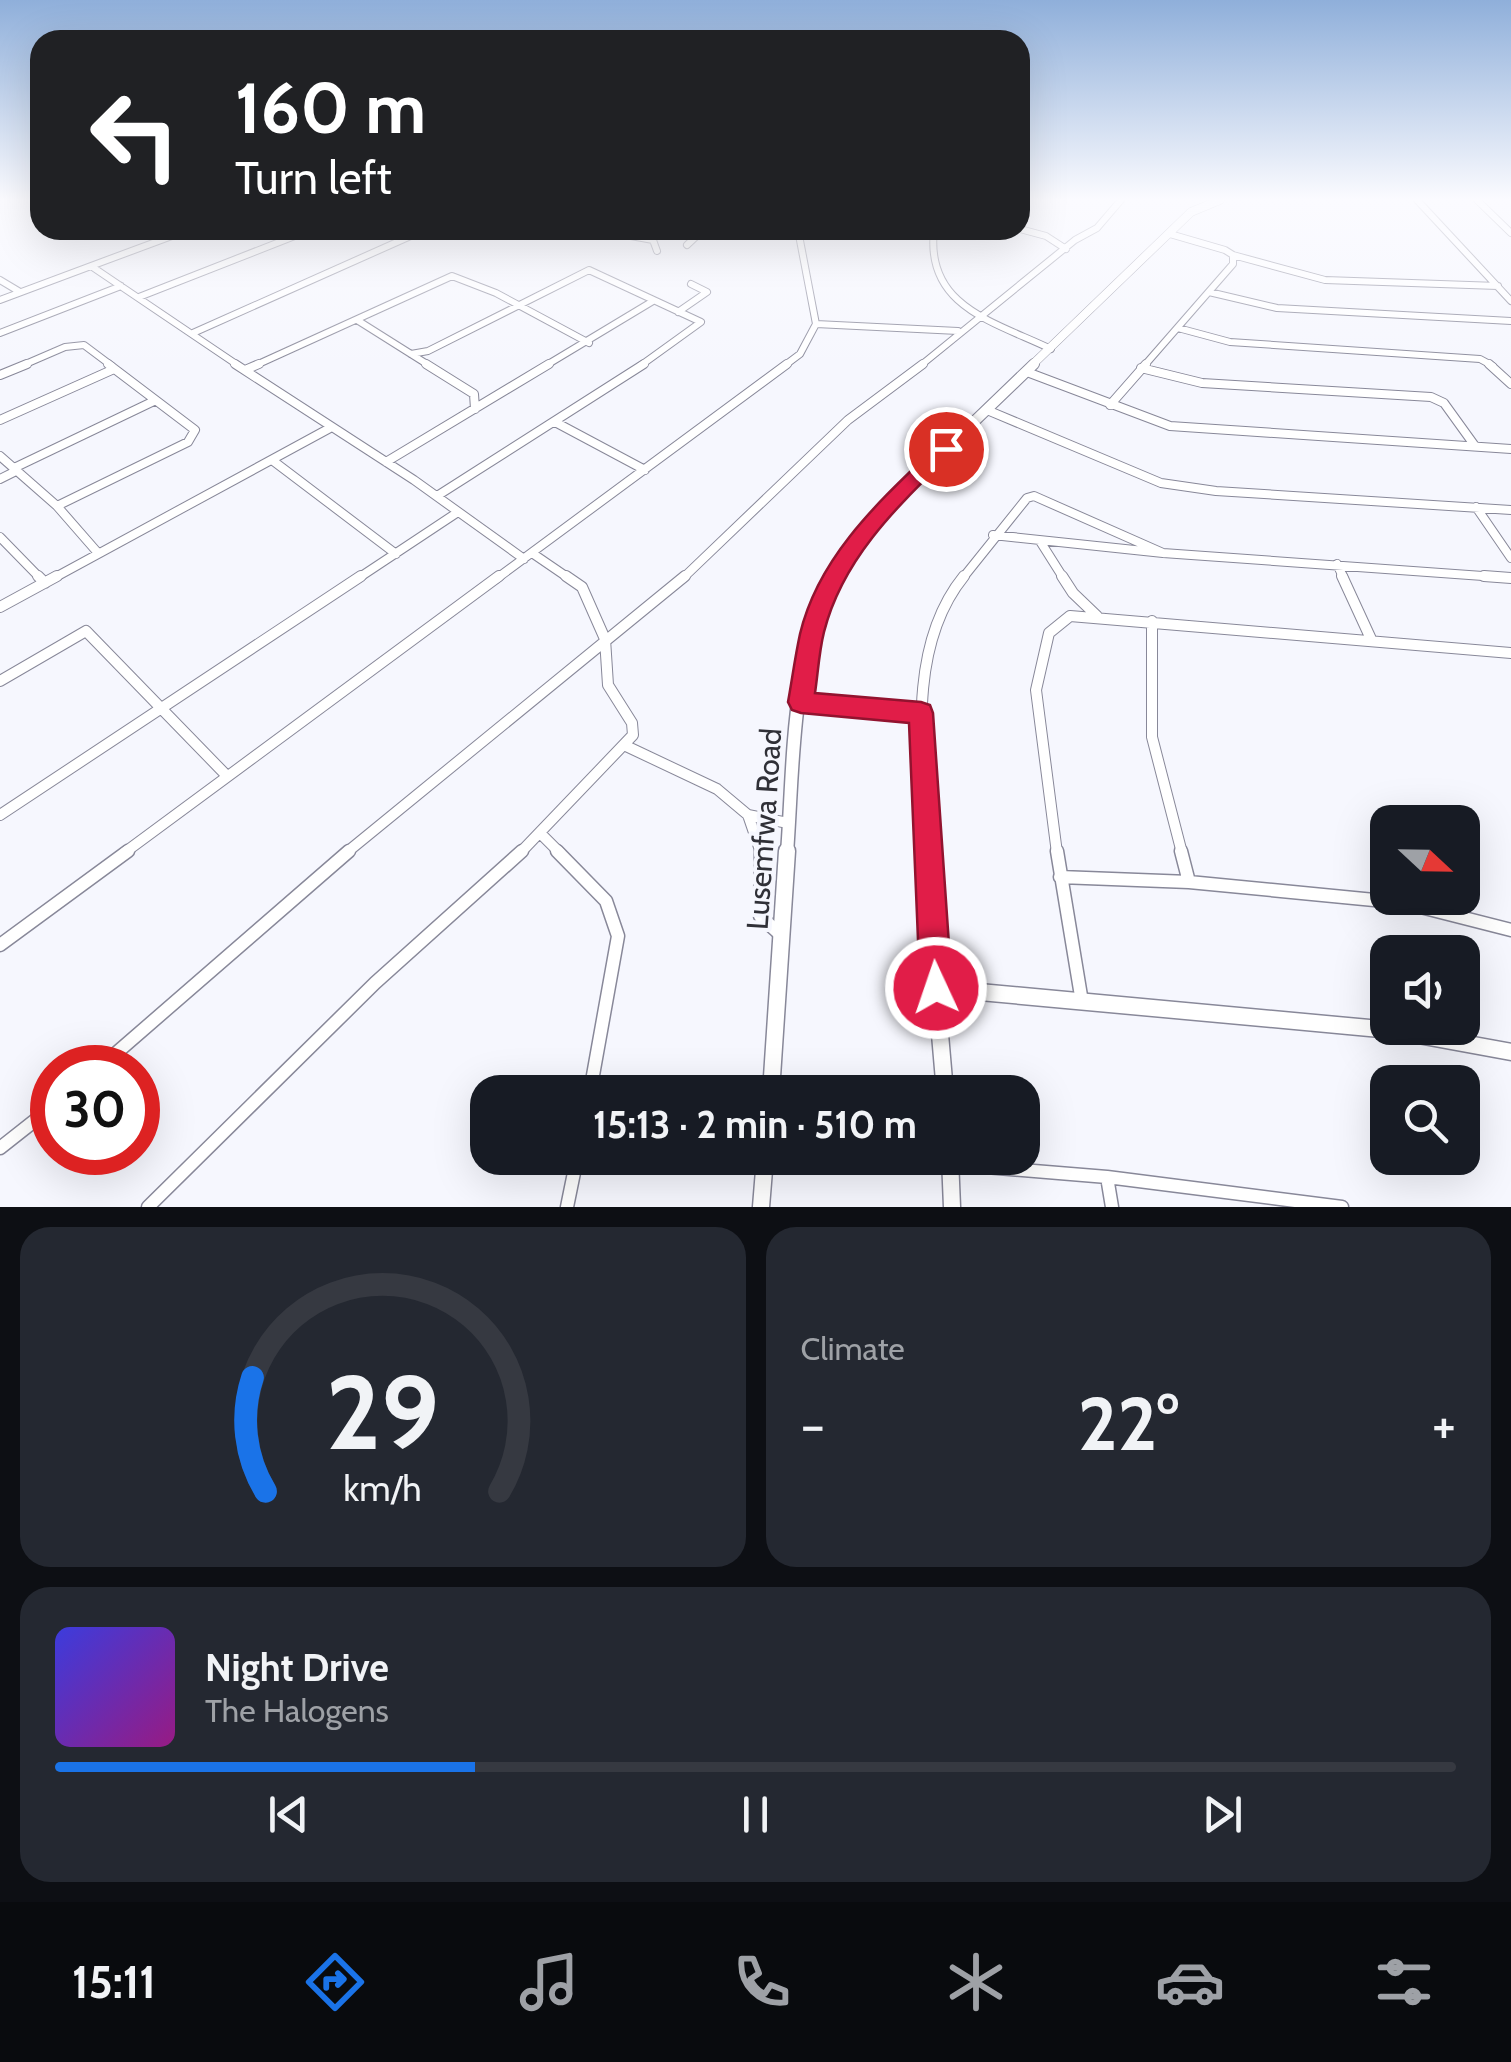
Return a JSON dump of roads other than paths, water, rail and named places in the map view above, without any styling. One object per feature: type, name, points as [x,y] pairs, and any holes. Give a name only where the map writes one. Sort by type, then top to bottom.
[{"type":"street","points":[[0,300],[117,256]]},
{"type":"street","points":[[139,297],[243,256]]},
{"type":"street","points":[[193,332],[364,256]]},
{"type":"street","points":[[0,945],[800,354],[816,324],[803,256]]},
{"type":"street","points":[[936,256],[947,292],[961,307],[1050,350]]},
{"type":"street","points":[[125,1045],[353,846],[676,584],[837,434],[1056,256]]},
{"type":"street","name":"Lusemfwa Road","points":[[772,1075],[784,938],[788,823],[801,702],[812,631],[830,587],[852,547],[880,513],[1147,256]]},
{"type":"street","points":[[1110,405],[1209,292],[1232,264],[1233,256]]},
{"type":"street","points":[[1238,256],[1325,280],[1498,286]]},
{"type":"street","points":[[1470,256],[1511,301]]},
{"type":"street","points":[[91,266],[458,512],[582,586],[606,639],[608,685],[632,723],[633,735],[541,834],[375,983],[148,1207]]},
{"type":"street","points":[[411,354],[428,351],[589,270],[700,324],[437,496]]},
{"type":"street","points":[[246,370],[452,276],[589,342]]},
{"type":"street","points":[[0,280],[20,292]]},
{"type":"street","points":[[678,312],[707,292],[691,284]]},
{"type":"street","points":[[0,332],[121,286]]},
{"type":"street","points":[[1209,292],[1277,308],[1511,321]]},
{"type":"street","points":[[386,462],[653,300]]},
{"type":"street","points":[[357,320],[474,394],[475,408]]},
{"type":"street","points":[[816,324],[960,331]]},
{"type":"street","points":[[1178,328],[1230,342],[1480,358],[1497,368],[1511,384]]},
{"type":"street","points":[[0,374],[78,344],[195,430],[188,442],[56,506]]},
{"type":"street","points":[[421,361],[428,351]]},
{"type":"street","points":[[1141,368],[1202,383],[1431,397],[1444,402],[1475,446]]},
{"type":"street","points":[[0,420],[114,369]]},
{"type":"street","points":[[1027,372],[1146,420],[1186,428],[1511,449]]},
{"type":"street","points":[[0,479],[154,401]]},
{"type":"street","points":[[987,410],[1161,483],[1216,491],[1511,510]]},
{"type":"street","points":[[555,422],[646,470]]},
{"type":"street","points":[[0,607],[330,428]]},
{"type":"street","points":[[0,456],[56,506],[98,553]]},
{"type":"street","points":[[272,460],[396,554]]},
{"type":"street","points":[[943,1075],[921,713],[927,664],[944,608],[993,535],[1027,498],[1034,496],[1163,552]]},
{"type":"street","points":[[1476,508],[1511,558]]},
{"type":"street","points":[[0,814],[458,512]]},
{"type":"street","points":[[993,535],[1040,542],[1511,578]]},
{"type":"street","points":[[0,537],[45,582]]},
{"type":"street","points":[[1040,542],[1073,593],[1097,616]]},
{"type":"street","points":[[1337,564],[1371,639]]},
{"type":"street","points":[[1082,1004],[1060,877],[1036,690],[1049,633],[1070,616],[1097,616],[1511,653]]},
{"type":"street","points":[[1152,620],[1152,737],[1189,882]]},
{"type":"street","points":[[0,682],[86,631],[227,776]]},
{"type":"street","points":[[801,702],[921,713]]},
{"type":"street","points":[[626,746],[717,789],[748,815],[788,823]]},
{"type":"street","points":[[748,815],[761,852],[760,916],[784,938]]},
{"type":"street","points":[[541,834],[593,883],[615,918],[618,936],[614,971],[593,1075]]},
{"type":"street","points":[[1060,877],[1189,882],[1405,903],[1511,930]]},
{"type":"street","points":[[936,988],[1401,1030],[1462,1038],[1511,1052]]},
{"type":"street","points":[[0,1148],[30,1124]]},
{"type":"street","points":[[1040,1171],[1342,1207]]},
{"type":"street","points":[[567,1207],[574,1175]]},
{"type":"street","points":[[761,1207],[764,1175]]},
{"type":"street","points":[[951,1175],[952,1207]]},
{"type":"street","points":[[1107,1178],[1112,1207]]}]
